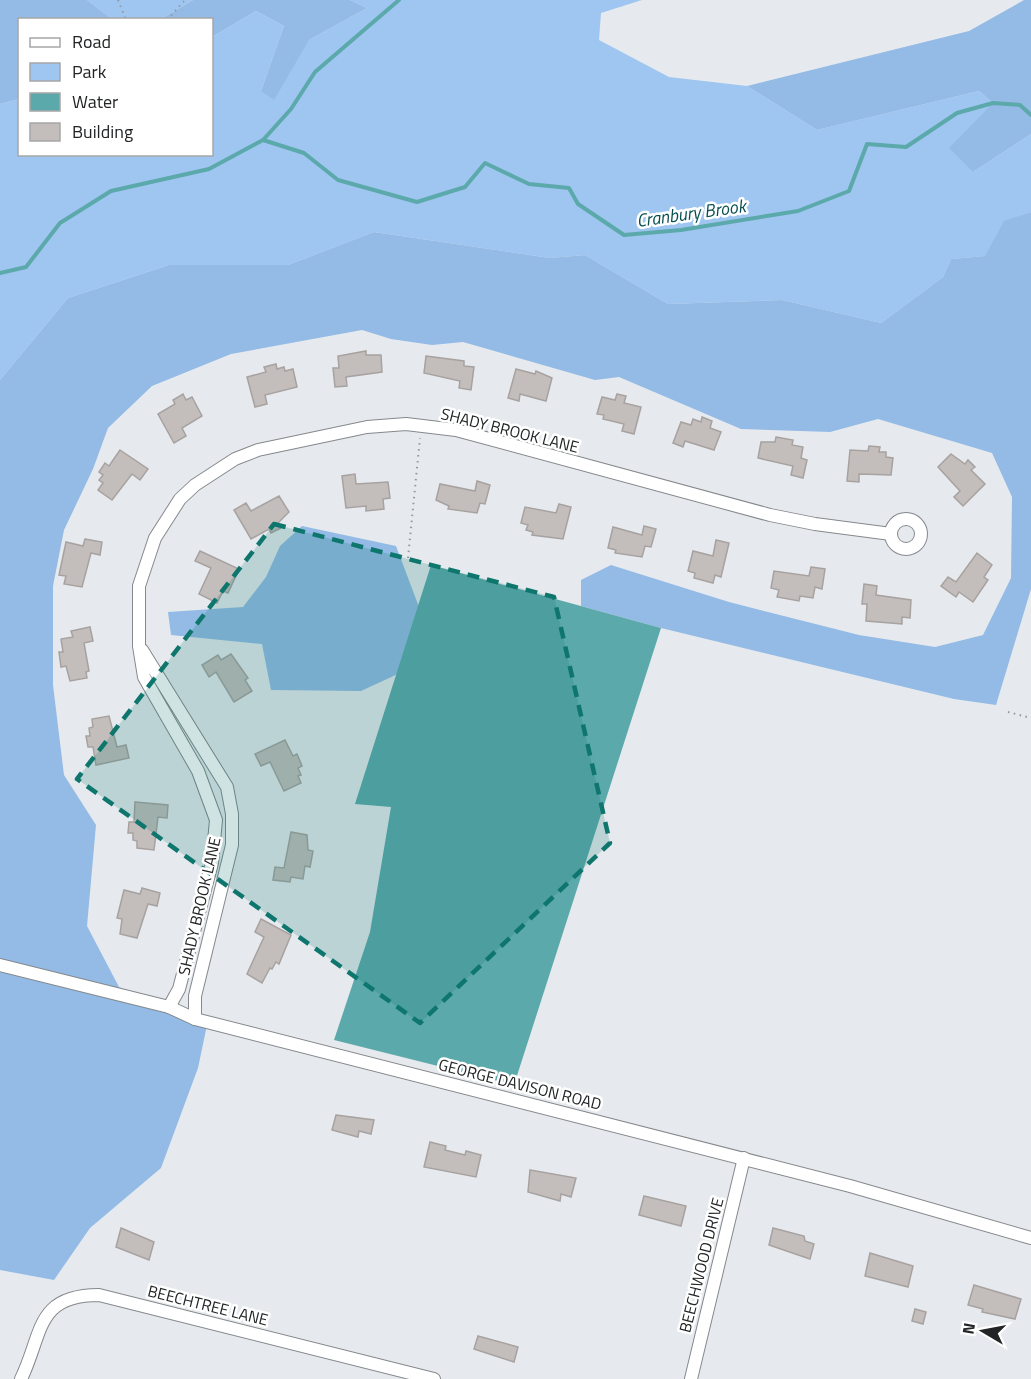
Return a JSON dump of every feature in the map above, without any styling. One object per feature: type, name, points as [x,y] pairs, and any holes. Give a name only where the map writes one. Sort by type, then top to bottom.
[{"type":"street","name":"SHADY BROOK LANE","points":[[169,1007],[179,989],[206,888],[212,862],[216,820],[202,778],[190,754],[144,677],[139,646],[139,586],[154,538],[166,519],[195,485],[235,459],[258,450],[367,427],[406,424],[456,430],[770,515],[891,534]]},
{"type":"street","name":"SHADY BROOK LANE","points":[[139,646],[227,787],[232,814],[232,845],[195,996],[195,1019]]},
{"type":"street","points":[[190,754],[203,746]]},
{"type":"street","points":[[206,888],[222,891]]},
{"type":"street","name":"GEORGE DAVISON ROAD","points":[[0,965],[169,1007],[195,1019],[933,1208],[1031,1238]]},
{"type":"street","name":"BEECHWOOD DRIVE","points":[[691,1379],[744,1158]]},
{"type":"street","name":"BEECHTREE LANE","points":[[21,1379],[44,1318],[56,1304],[80,1295],[99,1295],[434,1379]]},
{"type":"path","points":[[118,0],[125,18]]},
{"type":"path","points":[[169,18],[186,0]]},
{"type":"path","points":[[408,558],[420,435]]},
{"type":"path","points":[[1008,712],[1031,718]]},
{"type":"highlighted area","points":[[274,524],[554,597],[610,843],[420,1023],[77,779]]},
{"type":"green space","points":[[87,0],[193,0],[163,18],[111,18]]},
{"type":"green space","points":[[350,0],[642,0],[601,13],[599,40],[669,77],[747,86],[817,130],[979,91],[993,103],[973,172],[1031,134],[1031,212],[1004,222],[986,256],[951,259],[943,277],[881,323],[782,300],[668,304],[585,255],[550,258],[374,232],[288,265],[169,265],[68,298],[0,380],[0,104],[18,99],[18,156],[213,156],[213,36],[256,11],[284,26],[261,91],[309,40],[367,8]]},
{"type":"shaded area","points":[[0,0],[87,0],[111,18],[18,18],[18,99],[0,104]]},
{"type":"shaded area","points":[[193,0],[350,0],[367,8],[309,40],[274,100],[261,91],[284,26],[256,11],[213,36],[213,18],[163,18]]},
{"type":"shaded area","points":[[1024,0],[1031,0],[1031,134],[973,172],[949,148],[993,103],[979,91],[817,130],[747,86],[969,31]]},
{"type":"shaded area","points":[[1031,212],[1031,589],[996,705],[954,699],[661,628],[581,606],[581,580],[611,565],[729,602],[859,635],[935,647],[983,635],[1011,578],[1012,497],[992,453],[878,419],[830,432],[741,429],[619,377],[595,380],[463,342],[432,345],[391,339],[362,330],[231,354],[152,386],[108,428],[93,469],[64,530],[53,586],[53,685],[64,775],[96,825],[87,926],[119,987],[207,1025],[198,1068],[161,1168],[90,1228],[54,1280],[0,1270],[0,380],[68,298],[169,265],[288,265],[374,232],[550,258],[585,255],[668,304],[782,300],[881,323],[943,277],[951,259],[985,256],[1004,221]]},
{"type":"shaded area","points":[[302,526],[396,546],[419,607],[400,673],[361,691],[271,690],[262,644],[171,635],[168,612],[243,607],[266,577],[280,546]]},
{"type":"water","points":[[431,565],[661,628],[514,1085],[334,1040],[370,932],[391,807],[355,804]]},
{"type":"building","points":[[366,351],[366,355],[381,355],[382,372],[346,377],[347,386],[335,387],[333,368],[339,368],[338,356]]},
{"type":"building","points":[[426,356],[464,361],[464,366],[474,367],[471,390],[459,388],[460,381],[424,373]]},
{"type":"building","points":[[276,364],[277,369],[284,367],[285,371],[293,369],[297,387],[265,395],[267,404],[255,407],[247,377],[266,372],[264,367]]},
{"type":"building","points":[[516,369],[535,374],[536,371],[552,378],[546,401],[520,394],[519,401],[508,398]]},
{"type":"building","points":[[183,394],[186,400],[192,397],[202,416],[182,428],[186,436],[174,443],[158,414],[175,404],[173,400]]},
{"type":"building","points":[[617,394],[626,396],[624,403],[641,407],[634,434],[622,431],[624,424],[603,419],[604,415],[597,414],[602,397],[615,400]]},
{"type":"building","points":[[702,417],[712,421],[710,428],[721,432],[714,450],[685,441],[683,447],[673,443],[681,422],[691,425],[693,419],[701,422]]},
{"type":"building","points":[[776,437],[793,440],[792,445],[803,447],[801,458],[807,460],[803,478],[791,475],[793,466],[758,458],[761,442],[775,442]]},
{"type":"building","points":[[869,446],[880,447],[879,452],[886,452],[886,457],[893,458],[891,475],[859,474],[859,482],[847,481],[850,450],[868,451]]},
{"type":"building","points":[[120,450],[148,469],[140,480],[132,474],[112,500],[98,490],[103,483],[99,480],[103,475],[99,472],[105,463],[109,466]]},
{"type":"building","points":[[951,454],[965,464],[968,460],[975,467],[971,470],[985,484],[963,506],[954,497],[960,491],[938,467]]},
{"type":"building","points":[[355,474],[356,484],[388,482],[390,498],[383,499],[384,509],[366,511],[366,506],[346,508],[342,476]]},
{"type":"building","points":[[477,481],[490,485],[485,504],[480,503],[477,513],[448,509],[449,506],[436,500],[440,484],[475,491]]},
{"type":"building","points":[[279,496],[289,512],[278,523],[281,528],[271,533],[269,529],[251,539],[234,510],[246,503],[251,511]]},
{"type":"building","points":[[559,504],[571,507],[563,539],[532,535],[533,532],[526,530],[528,525],[521,523],[525,507],[556,513]]},
{"type":"building","points":[[644,526],[656,529],[651,547],[645,546],[642,557],[615,553],[616,550],[608,548],[613,527],[642,535]]},
{"type":"building","points":[[85,539],[102,542],[100,555],[91,553],[82,587],[64,584],[66,576],[59,575],[66,542],[83,546]]},
{"type":"building","points":[[716,540],[729,543],[721,577],[715,575],[713,583],[694,578],[695,573],[688,571],[693,551],[713,556]]},
{"type":"building","points":[[200,551],[239,569],[228,593],[223,591],[217,603],[199,594],[211,568],[195,561]]},
{"type":"building","points":[[977,553],[992,565],[984,577],[988,580],[973,602],[959,592],[956,597],[941,586],[948,577],[956,582]]},
{"type":"building","points":[[811,567],[825,569],[822,589],[815,587],[813,598],[800,596],[799,601],[777,597],[779,590],[771,588],[774,571],[809,576]]},
{"type":"building","points":[[864,584],[877,586],[876,595],[911,600],[910,618],[902,617],[902,624],[866,621],[867,604],[862,604]]},
{"type":"building","points":[[90,627],[93,641],[84,643],[89,671],[86,672],[87,678],[70,681],[66,666],[61,667],[59,652],[63,652],[61,639],[73,637],[71,631]]},
{"type":"building","points":[[231,654],[248,678],[245,680],[252,691],[234,702],[216,672],[209,677],[202,665],[218,655],[221,660]]},
{"type":"building","points":[[109,716],[117,747],[126,745],[129,758],[96,765],[93,747],[88,747],[86,736],[90,736],[89,728],[93,727],[92,719]]},
{"type":"building","points":[[285,740],[293,756],[297,754],[302,766],[298,768],[301,783],[284,791],[270,762],[261,766],[255,754]]},
{"type":"building","points":[[135,802],[168,805],[167,818],[158,817],[154,850],[137,848],[137,841],[133,840],[133,833],[128,833],[129,822],[134,822]]},
{"type":"building","points":[[291,832],[307,835],[308,850],[313,851],[310,867],[305,866],[303,879],[291,877],[290,882],[273,880],[275,867],[284,868]]},
{"type":"building","points":[[142,888],[160,893],[157,906],[148,904],[137,938],[120,934],[122,919],[117,918],[124,890],[140,894]]},
{"type":"building","points":[[261,919],[291,935],[279,964],[276,962],[272,969],[270,968],[262,983],[247,974],[264,937],[255,932]]},
{"type":"building","points":[[336,1115],[374,1120],[371,1134],[359,1131],[358,1137],[332,1130]]},
{"type":"building","points":[[430,1142],[446,1146],[445,1150],[465,1155],[466,1151],[481,1155],[476,1177],[424,1167]]},
{"type":"building","points":[[530,1170],[576,1178],[571,1197],[561,1194],[560,1201],[528,1192]]},
{"type":"building","points":[[644,1196],[686,1206],[681,1226],[639,1215]]},
{"type":"building","points":[[121,1228],[154,1242],[149,1260],[116,1247]]},
{"type":"building","points":[[773,1228],[804,1236],[805,1241],[814,1244],[810,1259],[769,1245]]},
{"type":"building","points":[[870,1253],[913,1266],[908,1287],[865,1276]]},
{"type":"building","points":[[974,1285],[1021,1299],[1015,1319],[982,1312],[983,1309],[968,1305]]},
{"type":"building","points":[[915,1309],[926,1312],[923,1324],[912,1321]]},
{"type":"building","points":[[478,1336],[518,1347],[514,1362],[474,1349]]},
{"type":"waterway","points":[[263,140],[291,109],[315,72],[399,0]]},
{"type":"waterway","name":"Cranbury Brook","points":[[0,273],[26,267],[60,223],[111,191],[209,169],[263,140],[304,153],[338,180],[417,202],[465,187],[485,163],[529,184],[569,188],[578,204],[624,235],[681,230],[798,211],[849,191],[867,144],[906,147],[957,113],[993,103],[1020,105],[1031,115]]}]
